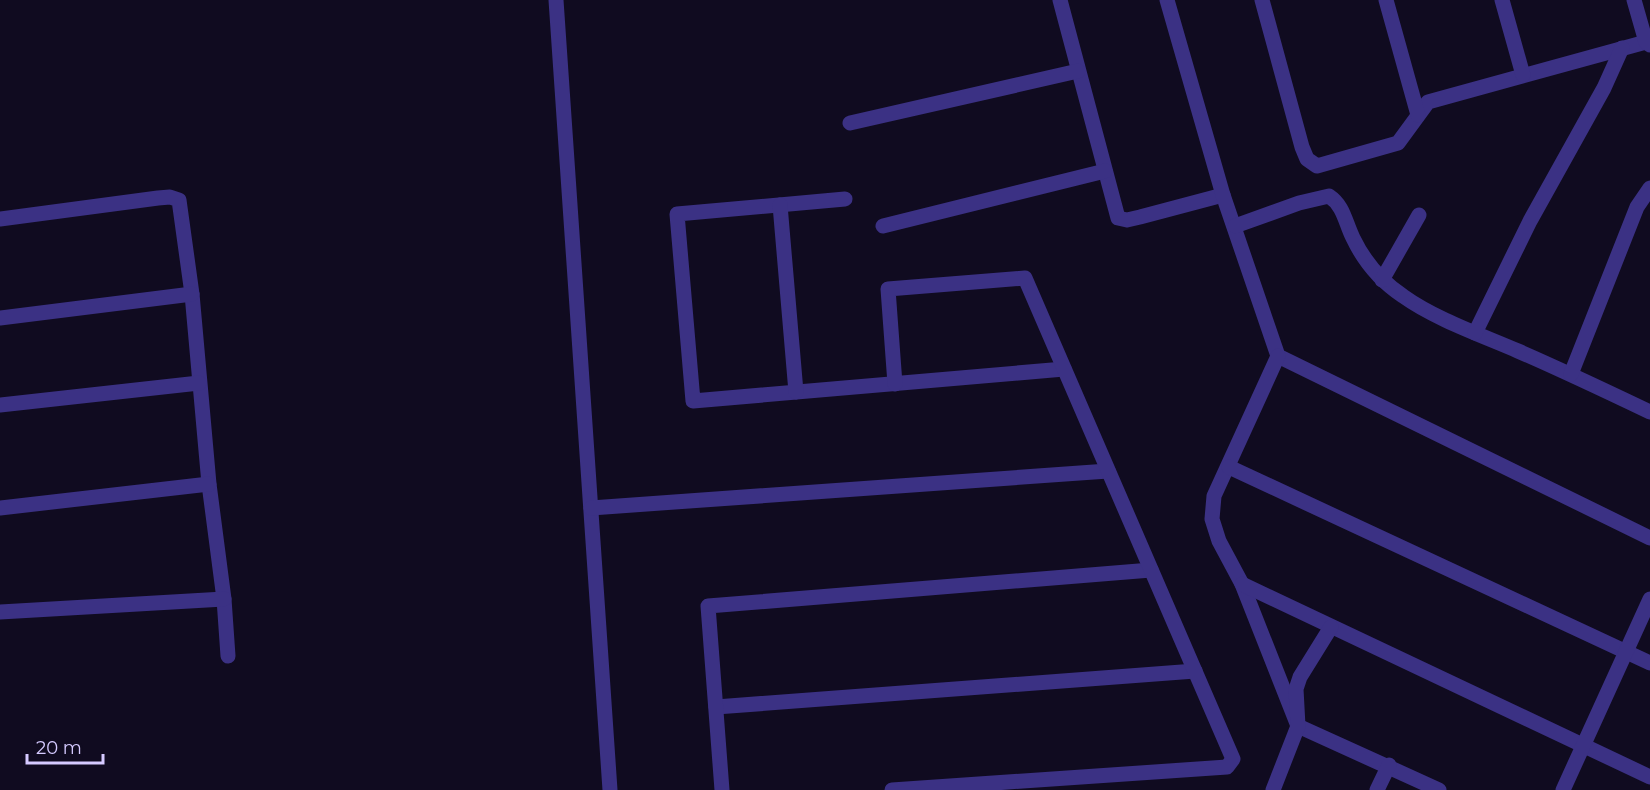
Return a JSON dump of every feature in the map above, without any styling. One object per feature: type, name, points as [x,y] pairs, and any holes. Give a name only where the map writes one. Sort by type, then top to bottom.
[{"type":"street","points":[[556,0],[610,790]]},
{"type":"street","points":[[1060,0],[1118,218],[1127,220],[1223,195]]},
{"type":"street","points":[[1167,0],[1223,195],[1278,356],[1214,496],[1212,519],[1219,541],[1242,584],[1298,726],[1389,765],[1439,790]]},
{"type":"street","points":[[1262,0],[1302,147],[1312,164],[1317,166],[1398,143],[1428,102],[1622,48],[1648,43],[1634,0]]},
{"type":"street","points":[[1386,0],[1418,115]]},
{"type":"street","points":[[1502,0],[1523,75]]},
{"type":"street","points":[[1475,333],[1530,220],[1604,88],[1622,48]]},
{"type":"street","points":[[850,123],[1078,71]]},
{"type":"street","points":[[884,226],[1105,171]]},
{"type":"street","points":[[1571,374],[1637,207],[1650,188]]},
{"type":"street","points":[[1235,226],[1299,203],[1329,196],[1339,202],[1353,238],[1382,279],[1404,297],[1475,333],[1571,374],[1650,412]]},
{"type":"street","points":[[0,219],[176,197],[181,205],[192,294],[208,484],[224,599],[228,656]]},
{"type":"street","points":[[845,199],[677,214],[693,401],[1064,369]]},
{"type":"street","points":[[780,205],[796,392]]},
{"type":"street","points":[[1382,279],[1419,216]]},
{"type":"street","points":[[892,790],[1227,767],[1233,759],[1025,278],[888,289],[895,384]]},
{"type":"street","points":[[0,318],[192,294]]},
{"type":"street","points":[[1278,356],[1650,538]]},
{"type":"street","points":[[0,405],[199,382]]},
{"type":"street","points":[[1229,467],[1650,663]]},
{"type":"street","points":[[591,508],[1108,471]]},
{"type":"street","points":[[0,508],[208,484]]},
{"type":"street","points":[[722,790],[708,606],[1151,570]]},
{"type":"street","points":[[1242,584],[1650,777]]},
{"type":"street","points":[[0,612],[224,599]]},
{"type":"street","points":[[1563,790],[1650,599]]},
{"type":"street","points":[[1273,790],[1298,726],[1296,689],[1300,677],[1331,627]]},
{"type":"street","points":[[716,706],[1195,671]]},
{"type":"street","points":[[1377,790],[1389,765]]}]
